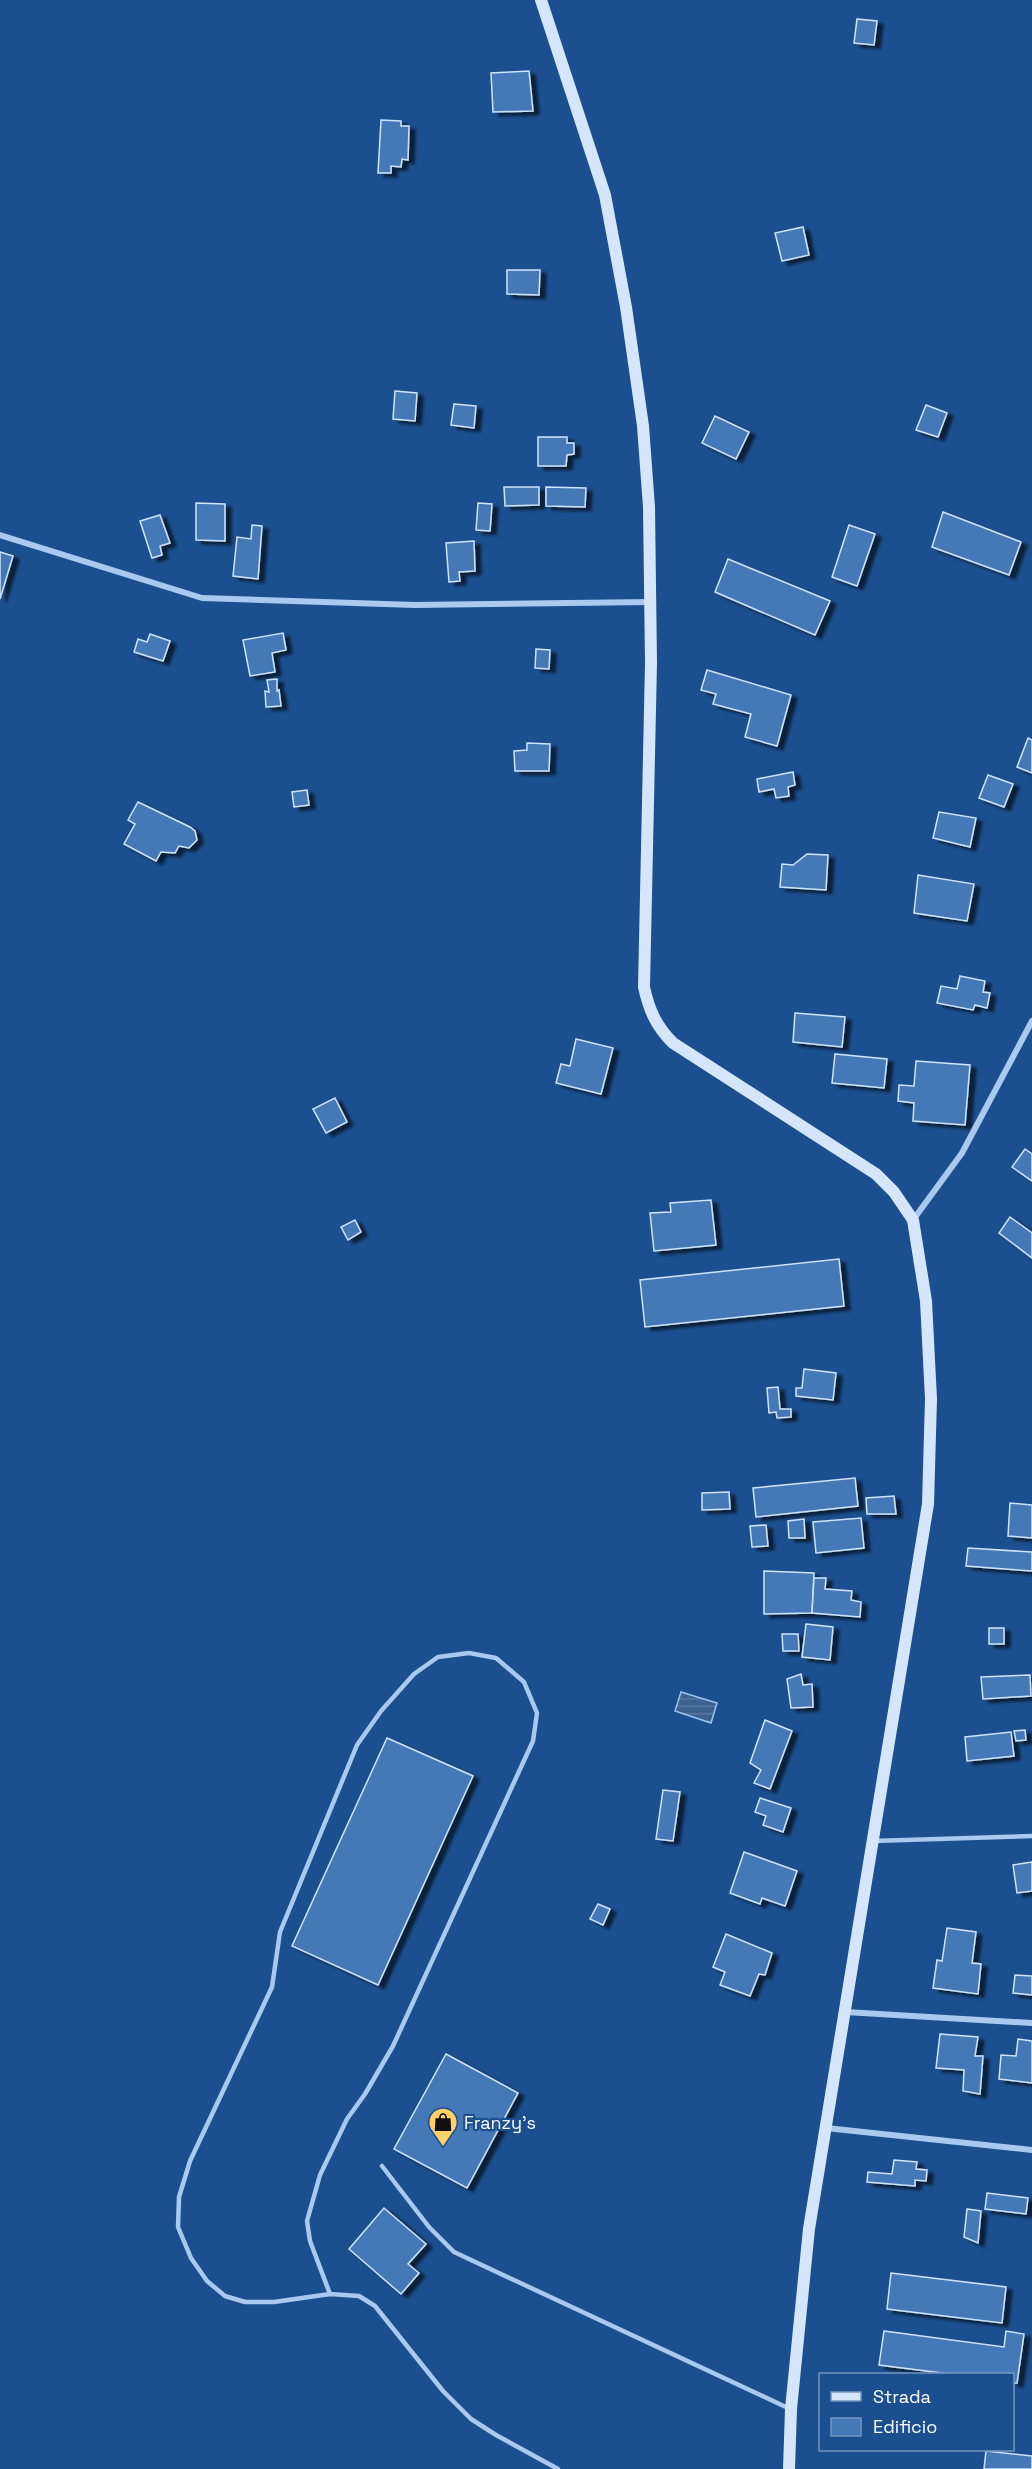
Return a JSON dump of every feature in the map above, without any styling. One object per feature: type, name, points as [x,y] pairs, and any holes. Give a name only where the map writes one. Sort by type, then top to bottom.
[{"type":"street","points":[[540,0],[605,195],[626,307],[643,426],[649,507],[651,674],[644,987],[652,1017],[673,1043],[876,1174],[894,1192],[914,1220],[926,1300],[931,1399],[928,1504],[809,2229],[791,2409],[789,2469]]},
{"type":"street","points":[[0,535],[202,598],[415,605],[650,602]]},
{"type":"street","points":[[914,1220],[962,1153],[1032,1021]]},
{"type":"street","points":[[845,2012],[1032,2023]]},
{"type":"street","points":[[826,2128],[1032,2150]]},
{"type":"lane","points":[[330,2294],[310,2241],[307,2221],[320,2175],[347,2119],[365,2094],[393,2046],[533,1741],[537,1713],[524,1682],[496,1658],[469,1653],[438,1657],[414,1674],[381,1711],[357,1745],[280,1932],[272,1987],[190,2161],[179,2197],[178,2227],[191,2258],[207,2281],[225,2296],[245,2302],[274,2302],[330,2294],[359,2296],[375,2306],[442,2391],[471,2419],[558,2469]]},
{"type":"lane","points":[[873,1841],[1032,1836]]},
{"type":"lane","points":[[382,2166],[429,2227],[454,2252],[791,2409]]},
{"type":"water","points":[[681,1692],[717,1703],[711,1723],[675,1711]]},
{"type":"building","points":[[857,19],[877,21],[874,45],[854,43]]},
{"type":"building","points":[[529,71],[533,111],[493,112],[491,73]]},
{"type":"building","points":[[381,120],[401,121],[401,126],[409,126],[408,160],[402,159],[401,167],[391,166],[391,173],[378,173]]},
{"type":"building","points":[[803,227],[809,255],[782,261],[775,233]]},
{"type":"building","points":[[507,270],[540,270],[539,295],[507,294]]},
{"type":"building","points":[[395,391],[417,393],[415,421],[393,419]]},
{"type":"building","points":[[454,404],[476,406],[474,428],[451,425]]},
{"type":"building","points":[[926,405],[947,413],[938,437],[916,430]]},
{"type":"building","points":[[715,416],[749,432],[736,459],[702,443]]},
{"type":"building","points":[[538,437],[567,437],[567,443],[574,443],[574,454],[567,455],[566,466],[538,466]]},
{"type":"building","points":[[504,487],[539,487],[539,505],[505,506]]},
{"type":"building","points":[[546,487],[586,488],[585,507],[546,506]]},
{"type":"building","points":[[196,503],[225,504],[225,541],[196,540]]},
{"type":"building","points":[[478,503],[492,504],[490,531],[476,530]]},
{"type":"building","points":[[943,512],[1021,542],[1009,575],[932,547]]},
{"type":"building","points":[[160,515],[170,543],[160,546],[162,555],[152,558],[140,521]]},
{"type":"building","points":[[252,525],[262,526],[258,579],[233,576],[237,537],[251,539]]},
{"type":"building","points":[[849,525],[875,534],[857,586],[832,577]]},
{"type":"building","points":[[474,541],[475,571],[459,572],[460,581],[449,582],[446,543]]},
{"type":"building","points":[[0,552],[13,556],[0,599]]},
{"type":"building","points":[[728,559],[830,601],[815,635],[715,592]]},
{"type":"building","points":[[283,633],[286,650],[272,653],[275,672],[250,676],[243,640]]},
{"type":"building","points":[[150,634],[170,641],[163,661],[134,652],[138,639],[147,642]]},
{"type":"building","points":[[536,649],[550,650],[549,669],[535,668]]},
{"type":"building","points":[[707,670],[791,695],[777,746],[745,737],[751,714],[713,704],[716,694],[701,690]]},
{"type":"building","points":[[277,679],[281,706],[266,707],[265,691],[269,692],[267,680]]},
{"type":"building","points":[[1028,738],[1032,740],[1032,773],[1017,767]]},
{"type":"building","points":[[527,743],[550,744],[549,771],[515,771],[514,751],[527,750]]},
{"type":"building","points":[[793,772],[795,785],[788,787],[789,796],[776,798],[774,789],[759,792],[757,779]]},
{"type":"building","points":[[988,775],[1013,784],[1004,807],[979,798]]},
{"type":"building","points":[[307,790],[309,805],[294,807],[292,792]]},
{"type":"building","points":[[138,802],[190,827],[195,831],[197,840],[189,848],[179,846],[175,853],[161,852],[156,861],[124,844],[135,824],[128,820]]},
{"type":"building","points":[[939,812],[976,818],[970,847],[933,838]]},
{"type":"building","points":[[807,854],[828,855],[826,890],[780,887],[782,864],[793,865]]},
{"type":"building","points":[[918,875],[974,884],[967,921],[914,913]]},
{"type":"building","points":[[960,976],[985,981],[983,992],[990,993],[987,1008],[975,1005],[973,1010],[937,1003],[941,986],[957,989]]},
{"type":"building","points":[[795,1013],[845,1017],[842,1047],[793,1042]]},
{"type":"building","points":[[576,1039],[613,1048],[601,1094],[556,1083],[561,1064],[570,1066]]},
{"type":"building","points":[[835,1054],[887,1059],[884,1088],[832,1083]]},
{"type":"building","points":[[916,1061],[970,1065],[965,1125],[913,1121],[914,1103],[898,1101],[899,1085],[914,1086]]},
{"type":"building","points":[[335,1098],[347,1122],[326,1133],[313,1109]]},
{"type":"building","points":[[1025,1149],[1032,1154],[1032,1181],[1012,1167]]},
{"type":"building","points":[[711,1200],[716,1245],[654,1251],[650,1213],[671,1212],[670,1203]]},
{"type":"building","points":[[1010,1217],[1032,1233],[1032,1258],[999,1233]]},
{"type":"building","points":[[355,1220],[361,1232],[348,1240],[341,1227]]},
{"type":"building","points":[[839,1259],[844,1306],[645,1327],[640,1280]]},
{"type":"building","points":[[804,1369],[836,1373],[833,1400],[796,1396],[796,1388],[802,1388]]},
{"type":"building","points":[[778,1387],[780,1409],[791,1409],[791,1417],[777,1418],[776,1412],[769,1413],[767,1388]]},
{"type":"building","points":[[855,1478],[858,1506],[756,1517],[753,1488]]},
{"type":"building","points":[[729,1492],[730,1509],[702,1510],[702,1493]]},
{"type":"building","points":[[894,1496],[896,1514],[867,1514],[866,1498]]},
{"type":"building","points":[[1010,1503],[1032,1505],[1032,1538],[1008,1536]]},
{"type":"building","points":[[861,1518],[864,1548],[816,1553],[813,1522]]},
{"type":"building","points":[[804,1519],[805,1538],[789,1538],[788,1521]]},
{"type":"building","points":[[766,1525],[768,1546],[752,1547],[750,1526]]},
{"type":"building","points":[[968,1548],[1032,1552],[1032,1571],[966,1566]]},
{"type":"building","points":[[764,1571],[814,1573],[812,1613],[764,1614]]},
{"type":"building","points":[[814,1578],[826,1578],[825,1589],[852,1591],[851,1600],[861,1602],[860,1617],[812,1613]]},
{"type":"building","points":[[806,1624],[833,1627],[830,1660],[802,1657]]},
{"type":"building","points":[[989,1628],[1004,1628],[1004,1644],[989,1644]]},
{"type":"building","points":[[782,1634],[798,1634],[799,1651],[783,1651]]},
{"type":"building","points":[[801,1674],[803,1685],[812,1684],[813,1707],[791,1708],[787,1679]]},
{"type":"building","points":[[1030,1675],[1031,1696],[983,1699],[981,1677]]},
{"type":"building","points":[[765,1720],[792,1731],[770,1789],[754,1783],[761,1770],[750,1763]]},
{"type":"building","points":[[1025,1730],[1026,1740],[1016,1741],[1014,1731]]},
{"type":"building","points":[[1011,1732],[1014,1756],[967,1761],[965,1737]]},
{"type":"building","points":[[387,1738],[473,1776],[378,1985],[292,1946]]},
{"type":"building","points":[[663,1790],[680,1792],[673,1841],[656,1839]]},
{"type":"building","points":[[760,1798],[791,1808],[783,1832],[763,1825],[766,1816],[755,1812]]},
{"type":"building","points":[[744,1852],[797,1871],[785,1906],[762,1898],[760,1904],[730,1893]]},
{"type":"building","points":[[1032,1862],[1032,1891],[1017,1893],[1013,1865]]},
{"type":"building","points":[[598,1904],[610,1909],[603,1925],[590,1919]]},
{"type":"building","points":[[947,1928],[976,1932],[972,1963],[981,1964],[978,1994],[933,1988],[937,1960],[942,1961]]},
{"type":"building","points":[[726,1934],[772,1953],[765,1975],[759,1974],[750,1996],[720,1985],[725,1972],[713,1967]]},
{"type":"building","points":[[1015,1975],[1032,1976],[1032,1995],[1013,1993]]},
{"type":"building","points":[[940,2034],[978,2037],[975,2056],[983,2056],[980,2094],[963,2091],[964,2070],[936,2068]]},
{"type":"building","points":[[1018,2039],[1032,2041],[1032,2083],[999,2079],[1001,2055],[1016,2056]]},
{"type":"building","points":[[446,2054],[518,2093],[467,2188],[394,2149]]},
{"type":"building","points":[[894,2160],[917,2162],[916,2169],[927,2170],[926,2181],[915,2180],[915,2186],[867,2182],[868,2172],[892,2174]]},
{"type":"building","points":[[987,2193],[1028,2198],[1026,2214],[985,2209]]},
{"type":"building","points":[[384,2208],[426,2244],[408,2264],[419,2273],[401,2294],[349,2249]]},
{"type":"building","points":[[967,2209],[981,2211],[978,2243],[964,2237]]},
{"type":"building","points":[[891,2273],[1006,2287],[1002,2323],[887,2309]]},
{"type":"building","points":[[884,2331],[1004,2347],[1006,2331],[1024,2334],[1017,2383],[1014,2383],[1014,2373],[942,2373],[879,2365]]},
{"type":"building","points":[[986,2451],[1032,2456],[1032,2469],[984,2469]]},
{"type":"place","name":"Franzy's","points":[[443,2148]]}]
